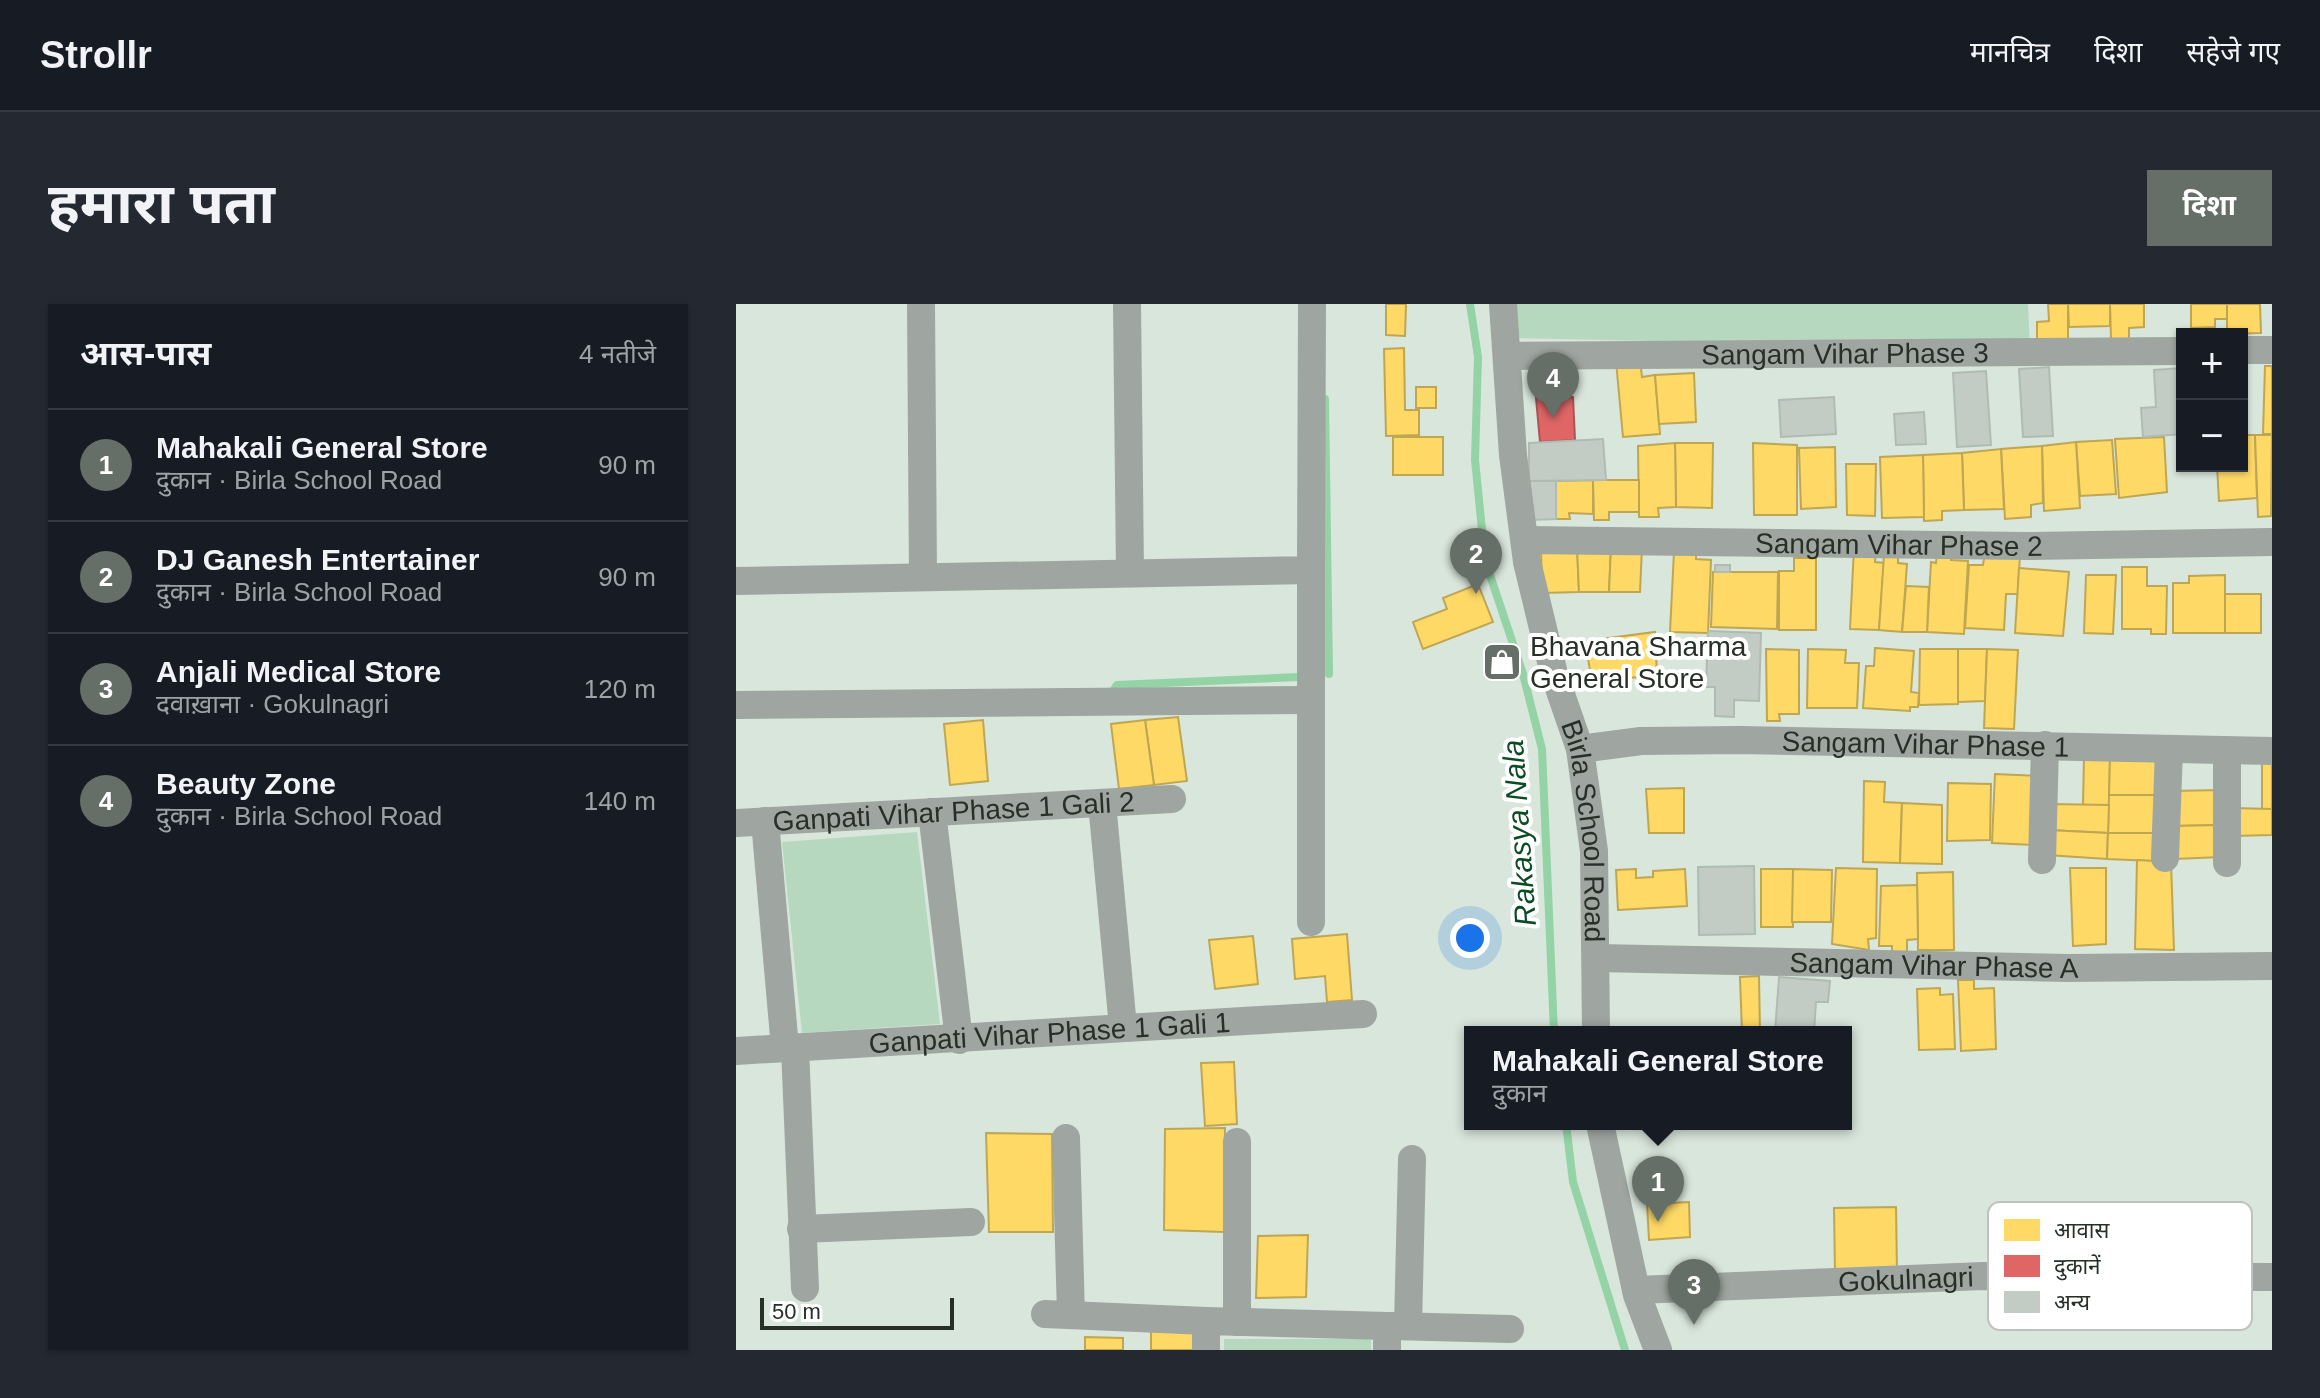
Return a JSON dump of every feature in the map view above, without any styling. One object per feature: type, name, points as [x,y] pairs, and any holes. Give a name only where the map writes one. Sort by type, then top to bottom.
[{"type":"street","points":[[921,304],[923,577]]},
{"type":"street","points":[[1127,304],[1130,573]]},
{"type":"street","points":[[1311,922],[1312,304]]},
{"type":"street","name":"Birla School Road","points":[[1503,304],[1513,455],[1525,540],[1538,616],[1580,749],[1594,851],[1598,958],[1596,1026]]},
{"type":"street","points":[[2248,350],[2272,350]]},
{"type":"street","name":"Sangam Vihar Phase 3","points":[[1507,356],[2176,351]]},
{"type":"street","name":"Sangam Vihar Phase 2","points":[[1525,540],[2027,546],[2272,542]]},
{"type":"street","points":[[736,581],[1311,570]]},
{"type":"street","points":[[736,705],[1311,700]]},
{"type":"street","name":"Sangam Vihar Phase 1","points":[[1580,749],[1641,741],[1739,740],[2272,751]]},
{"type":"street","points":[[2042,860],[2045,745]]},
{"type":"street","points":[[2165,858],[2169,750]]},
{"type":"street","points":[[2227,752],[2227,863]]},
{"type":"street","name":"Ganpati Vihar Phase 1 Gali 2","points":[[736,823],[1172,799]]},
{"type":"street","points":[[1102,803],[1123,1027]]},
{"type":"street","points":[[932,812],[959,1040]]},
{"type":"street","points":[[765,821],[790,1048],[805,1288]]},
{"type":"street","name":"Sangam Vihar Phase A","points":[[1598,958],[2068,968],[2272,966]]},
{"type":"street","name":"Ganpati Vihar Phase 1 Gali 1","points":[[736,1051],[1363,1014]]},
{"type":"street","points":[[1601,1130],[1636,1290],[1658,1350]]},
{"type":"street","points":[[1066,1138],[1058,1314],[1237,1322],[1394,1334],[1510,1329]]},
{"type":"street","points":[[1237,1142],[1237,1322]]},
{"type":"street","points":[[1394,1334],[1412,1159]]},
{"type":"street","points":[[801,1229],[971,1222]]},
{"type":"street","name":"Gokulnagri","points":[[1636,1290],[1988,1276]]},
{"type":"street","name":"Gokulnagri","points":[[2252,1277],[2272,1277]]},
{"type":"street","points":[[1206,1321],[1206,1350]]},
{"type":"green space","points":[[1511,304],[2028,304],[2030,349],[1514,338]]},
{"type":"green space","points":[[917,832],[940,1024],[802,1033],[782,842]]},
{"type":"green space","points":[[1224,1339],[1371,1339],[1371,1350],[1224,1350]]},
{"type":"building: आवास","points":[[1386,304],[1406,304],[1405,336],[1386,335]]},
{"type":"building: आवास","points":[[2048,304],[2068,304],[2068,339],[2037,340],[2037,322],[2049,321]]},
{"type":"building: आवास","points":[[2068,304],[2110,304],[2110,326],[2069,327]]},
{"type":"building: आवास","points":[[2110,304],[2144,304],[2144,327],[2129,328],[2129,339],[2111,339]]},
{"type":"building: आवास","points":[[2191,304],[2227,304],[2227,319],[2215,319],[2215,327],[2191,328]]},
{"type":"building: आवास","points":[[2227,304],[2260,304],[2261,333],[2248,333],[2248,328],[2227,328]]},
{"type":"building: आवास","points":[[1404,348],[1405,410],[1419,410],[1419,435],[1386,436],[1384,349]]},
{"type":"building: आवास","points":[[1640,359],[1642,377],[1655,375],[1660,434],[1623,437],[1616,361]]},
{"type":"building: आवास","points":[[2265,366],[2272,366],[2272,434],[2263,434]]},
{"type":"building: आवास","points":[[1694,373],[1696,422],[1659,424],[1655,375]]},
{"type":"building: आवास","points":[[1416,387],[1436,387],[1436,408],[1416,408]]},
{"type":"building: आवास","points":[[2248,435],[2255,435],[2257,498],[2219,501],[2217,472],[2248,472]]},
{"type":"building: आवास","points":[[2255,435],[2272,435],[2271,516],[2258,517]]},
{"type":"building: आवास","points":[[1393,437],[1443,437],[1443,475],[1393,475]]},
{"type":"building: आवास","points":[[2164,437],[2167,492],[2119,498],[2115,439]]},
{"type":"building: आवास","points":[[2112,440],[2116,494],[2080,496],[2076,442]]},
{"type":"building: आवास","points":[[2076,442],[2080,508],[2044,511],[2042,446]]},
{"type":"building: आवास","points":[[1675,443],[1713,443],[1712,508],[1676,507]]},
{"type":"building: आवास","points":[[1675,443],[1676,507],[1658,508],[1659,517],[1639,517],[1638,446]]},
{"type":"building: आवास","points":[[1753,443],[1797,445],[1797,515],[1754,515]]},
{"type":"building: आवास","points":[[2042,446],[2043,503],[2031,505],[2031,517],[2005,519],[2001,449]]},
{"type":"building: आवास","points":[[1835,447],[1836,507],[1801,509],[1799,448]]},
{"type":"building: आवास","points":[[2001,449],[2004,509],[1964,510],[1962,453]]},
{"type":"building: आवास","points":[[1962,453],[1964,510],[1942,511],[1942,520],[1924,521],[1923,455]]},
{"type":"building: आवास","points":[[1923,455],[1924,517],[1882,518],[1880,457]]},
{"type":"building: आवास","points":[[1846,464],[1876,464],[1875,516],[1847,515]]},
{"type":"building: आवास","points":[[1593,480],[1639,480],[1639,512],[1609,512],[1609,520],[1594,520]]},
{"type":"building: आवास","points":[[1593,480],[1593,514],[1569,513],[1570,519],[1556,519],[1556,481]]},
{"type":"building: आवास","points":[[1577,547],[1579,592],[1542,593],[1541,548]]},
{"type":"building: आवास","points":[[1577,547],[1611,547],[1609,592],[1579,592]]},
{"type":"building: आवास","points":[[1611,547],[1642,547],[1640,592],[1609,592]]},
{"type":"building: आवास","points":[[1854,547],[1876,548],[1875,562],[1884,563],[1879,630],[1850,629]]},
{"type":"building: आवास","points":[[1674,552],[1696,552],[1696,559],[1711,560],[1708,633],[1670,632]]},
{"type":"building: आवास","points":[[1985,552],[2020,553],[2018,594],[2006,594],[2004,630],[1965,628],[1969,565],[1983,565]]},
{"type":"building: आवास","points":[[1937,554],[1951,555],[1951,560],[1968,561],[1964,634],[1927,632],[1931,562],[1936,563]]},
{"type":"building: आवास","points":[[1884,555],[1898,556],[1898,563],[1907,564],[1902,632],[1879,630]]},
{"type":"building: आवास","points":[[1794,558],[1816,558],[1816,630],[1779,630],[1779,571],[1794,571]]},
{"type":"building: आवास","points":[[2122,567],[2147,567],[2147,586],[2167,586],[2166,634],[2151,634],[2151,629],[2122,629]]},
{"type":"building: आवास","points":[[2019,568],[2069,572],[2063,636],[2015,633]]},
{"type":"building: आवास","points":[[1713,572],[1778,572],[1777,629],[1711,627]]},
{"type":"building: आवास","points":[[2086,575],[2116,575],[2113,634],[2084,633]]},
{"type":"building: आवास","points":[[2225,575],[2225,633],[2173,633],[2173,583],[2189,583],[2189,576]]},
{"type":"building: आवास","points":[[1478,584],[1493,622],[1423,649],[1413,622],[1447,609],[1443,598]]},
{"type":"building: आवास","points":[[1906,586],[1929,587],[1927,632],[1902,632]]},
{"type":"building: आवास","points":[[2225,594],[2261,594],[2261,633],[2225,633]]},
{"type":"building: आवास","points":[[1655,632],[1657,675],[1592,682],[1585,641]]},
{"type":"building: आवास","points":[[1875,648],[1914,651],[1911,692],[1919,693],[1918,707],[1910,707],[1910,711],[1863,708],[1866,666],[1874,666]]},
{"type":"building: आवास","points":[[1766,649],[1799,650],[1799,714],[1779,714],[1780,721],[1767,721]]},
{"type":"building: आवास","points":[[1808,649],[1846,650],[1845,663],[1859,663],[1857,708],[1807,708]]},
{"type":"building: आवास","points":[[1920,649],[1958,649],[1958,704],[1919,705]]},
{"type":"building: आवास","points":[[1958,649],[1987,649],[1985,701],[1958,702]]},
{"type":"building: आवास","points":[[1987,649],[2018,650],[2014,729],[1984,728]]},
{"type":"building: आवास","points":[[1178,717],[1187,781],[1154,785],[1145,720]]},
{"type":"building: आवास","points":[[983,720],[988,781],[950,785],[944,724]]},
{"type":"building: आवास","points":[[1145,720],[1154,785],[1119,789],[1111,724]]},
{"type":"building: आवास","points":[[2084,757],[2110,758],[2109,805],[2083,805]]},
{"type":"building: आवास","points":[[2272,757],[2272,809],[2262,809],[2262,758]]},
{"type":"building: आवास","points":[[2110,758],[2158,758],[2156,795],[2109,795]]},
{"type":"building: आवास","points":[[1995,774],[2038,776],[2036,845],[1992,843]]},
{"type":"building: आवास","points":[[1864,781],[1885,782],[1884,802],[1902,803],[1900,863],[1863,862]]},
{"type":"building: आवास","points":[[1948,783],[1991,784],[1990,840],[1947,841]]},
{"type":"building: आवास","points":[[1684,788],[1684,833],[1649,833],[1646,789]]},
{"type":"building: आवास","points":[[2220,790],[2220,825],[2173,826],[2172,791]]},
{"type":"building: आवास","points":[[2109,795],[2156,795],[2155,833],[2108,833]]},
{"type":"building: आवास","points":[[1902,803],[1942,805],[1942,864],[1900,863]]},
{"type":"building: आवास","points":[[2049,804],[2109,805],[2108,833],[2048,830]]},
{"type":"building: आवास","points":[[2233,808],[2272,809],[2272,835],[2233,836]]},
{"type":"building: आवास","points":[[2220,825],[2221,857],[2174,859],[2173,826]]},
{"type":"building: आवास","points":[[2048,830],[2108,833],[2107,859],[2047,855]]},
{"type":"building: आवास","points":[[2108,833],[2155,833],[2153,861],[2107,859]]},
{"type":"building: आवास","points":[[2137,860],[2171,862],[2174,950],[2135,949]]},
{"type":"building: आवास","points":[[1836,868],[1877,869],[1876,938],[1868,939],[1869,950],[1832,944]]},
{"type":"building: आवास","points":[[2070,868],[2106,868],[2106,944],[2073,946]]},
{"type":"building: आवास","points":[[1636,869],[1636,878],[1653,877],[1653,871],[1685,869],[1687,906],[1618,910],[1616,870]]},
{"type":"building: आवास","points":[[1761,869],[1793,869],[1793,927],[1761,927]]},
{"type":"building: आवास","points":[[1793,869],[1832,870],[1831,922],[1792,922]]},
{"type":"building: आवास","points":[[1953,872],[1954,950],[1918,950],[1917,873]]},
{"type":"building: आवास","points":[[1917,885],[1918,939],[1907,940],[1907,952],[1892,952],[1892,946],[1879,946],[1881,886]]},
{"type":"building: आवास","points":[[1347,934],[1352,1000],[1327,1002],[1325,976],[1295,979],[1292,939]]},
{"type":"building: आवास","points":[[1253,936],[1258,984],[1215,989],[1209,940]]},
{"type":"building: आवास","points":[[1759,976],[1760,1026],[1742,1026],[1740,977]]},
{"type":"building: आवास","points":[[1958,980],[1974,980],[1974,989],[1994,988],[1996,1049],[1961,1051]]},
{"type":"building: आवास","points":[[1940,988],[1940,995],[1953,994],[1955,1049],[1919,1050],[1917,989]]},
{"type":"building: आवास","points":[[1234,1062],[1237,1124],[1205,1126],[1201,1063]]},
{"type":"building: आवास","points":[[1225,1128],[1224,1232],[1164,1230],[1165,1129]]},
{"type":"building: आवास","points":[[986,1133],[1052,1134],[1053,1232],[989,1232]]},
{"type":"building: आवास","points":[[1689,1202],[1690,1237],[1649,1240],[1647,1204]]},
{"type":"building: आवास","points":[[1896,1207],[1897,1272],[1835,1273],[1834,1208]]},
{"type":"building: आवास","points":[[1308,1235],[1306,1297],[1256,1298],[1258,1236]]},
{"type":"building: आवास","points":[[1151,1331],[1195,1331],[1195,1350],[1151,1350]]},
{"type":"building: आवास","points":[[1085,1337],[1123,1338],[1123,1350],[1085,1350]]},
{"type":"building: दुकानें","points":[[1573,397],[1575,440],[1540,442],[1536,398]]},
{"type":"building: अन्य","points":[[2049,367],[2053,436],[2023,437],[2019,369]]},
{"type":"building: अन्य","points":[[2176,368],[2176,434],[2143,437],[2141,408],[2156,407],[2154,370]]},
{"type":"building: अन्य","points":[[1986,371],[1991,445],[1957,447],[1953,373]]},
{"type":"building: अन्य","points":[[1834,397],[1836,434],[1781,437],[1779,400]]},
{"type":"building: अन्य","points":[[1924,412],[1926,444],[1896,445],[1894,414]]},
{"type":"building: अन्य","points":[[1603,439],[1606,480],[1529,481],[1529,443]]},
{"type":"building: अन्य","points":[[1529,481],[1556,481],[1556,519],[1530,520]]},
{"type":"building: अन्य","points":[[1715,565],[1730,565],[1730,572],[1715,572]]},
{"type":"building: अन्य","points":[[1708,631],[1761,633],[1759,701],[1734,700],[1734,717],[1715,716],[1715,687],[1706,687]]},
{"type":"building: अन्य","points":[[1754,866],[1755,934],[1699,935],[1698,867]]},
{"type":"building: अन्य","points":[[1779,977],[1830,981],[1828,1002],[1816,1002],[1814,1026],[1775,1026]]},
{"type":"waterway","name":"Rakasya Nala","points":[[1470,304],[1478,357],[1475,460],[1485,560],[1523,674],[1542,749],[1554,1026]]},
{"type":"waterway","points":[[1325,399],[1329,674]]},
{"type":"waterway","points":[[1113,691],[1117,685],[1299,677]]},
{"type":"waterway","name":"Rakasya Nala","points":[[1567,1130],[1573,1182],[1625,1350]]},
{"type":"place","name":"Beauty Zone","points":[[1553,418]]},
{"type":"place","name":"DJ Ganesh Entertainer","points":[[1476,594]]},
{"type":"place","name":"Bhavana Sharma General Store","points":[[1502,662]]},
{"type":"place","name":"Mahakali General Store","points":[[1658,1222]]},
{"type":"place","name":"Anjali Medical Store","points":[[1694,1325]]}]
